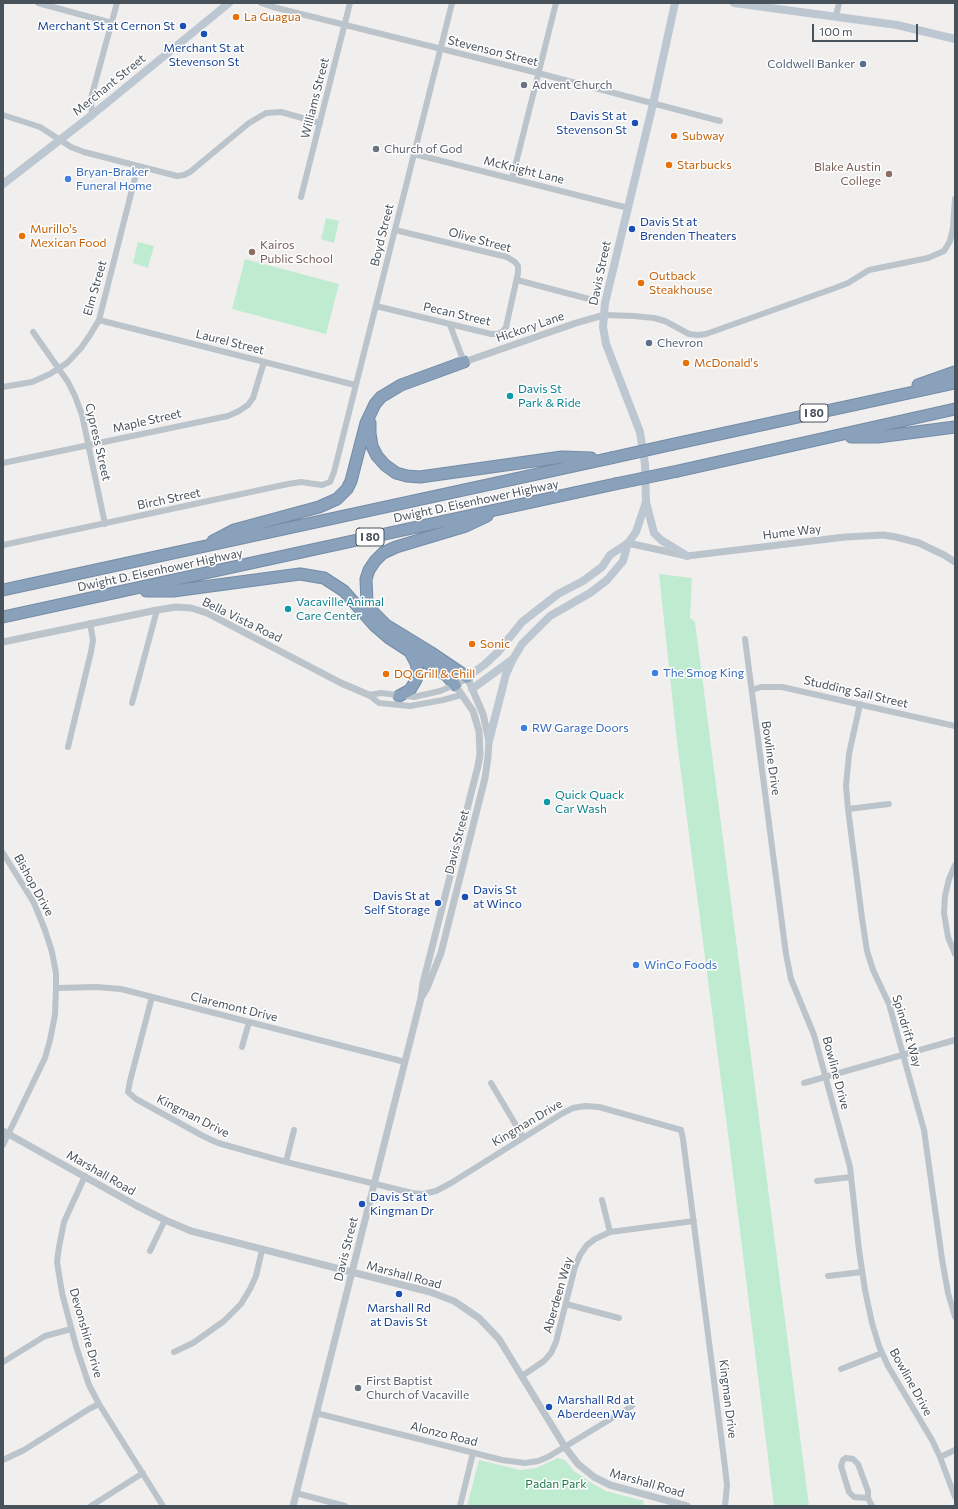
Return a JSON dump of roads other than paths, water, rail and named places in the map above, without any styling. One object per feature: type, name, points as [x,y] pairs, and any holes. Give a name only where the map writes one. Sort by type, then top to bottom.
[{"type":"highway","points":[[199,548],[234,530],[318,507],[330,503],[343,495],[351,481],[366,423],[381,397],[394,388],[464,362]]},
{"type":"highway","points":[[873,400],[955,372]]},
{"type":"highway","name":"Dwight D. Eisenhower Highway","points":[[3,590],[955,383]]},
{"type":"highway","name":"Dwight D. Eisenhower Highway","points":[[3,617],[678,471],[955,409]]},
{"type":"highway","points":[[371,414],[370,433],[372,446],[377,456],[385,465],[396,473],[407,476],[420,476],[562,457],[612,458]]},
{"type":"highway","points":[[827,438],[878,437],[955,427]]},
{"type":"highway","points":[[467,677],[386,625],[374,613],[368,603],[366,580],[374,561],[383,553],[396,547],[466,526],[503,508]]},
{"type":"highway","points":[[126,590],[172,591],[294,575],[313,575],[324,578],[344,591],[374,625],[446,676],[455,685]]},
{"type":"highway","points":[[399,696],[410,690],[416,680],[418,672],[416,663],[410,651]]},
{"type":"main road","name":"Merchant Street","points":[[3,184],[92,115],[229,3]]},
{"type":"main road","name":"Davis Street","points":[[472,689],[513,659],[522,644],[550,616],[590,593],[607,580],[623,561],[628,543],[636,532],[646,502],[645,464],[640,432],[606,344],[603,327],[605,303],[653,104],[675,3]]},
{"type":"main road","points":[[734,3],[897,25],[955,39]]},
{"type":"main road","points":[[646,502],[654,533],[661,540],[687,556]]},
{"type":"main road","name":"Davis Street","points":[[467,677],[484,665],[498,652],[522,622],[558,594],[583,581],[602,567],[610,554],[628,543]]},
{"type":"main road","points":[[489,741],[506,674],[513,659]]},
{"type":"street","points":[[38,3],[112,23]]},
{"type":"street","points":[[92,115],[91,98],[117,3]]},
{"type":"street","name":"Stevenson Street","points":[[261,3],[720,121]]},
{"type":"street","name":"Williams Street","points":[[301,197],[350,3]]},
{"type":"street","name":"Boyd Street","points":[[333,473],[452,3]]},
{"type":"street","points":[[512,179],[556,3]]},
{"type":"street","points":[[836,16],[839,3]]},
{"type":"street","points":[[3,115],[40,127],[71,147],[84,152],[177,176],[184,175],[249,123],[266,113],[281,112],[320,122]]},
{"type":"street","name":"McKnight Lane","points":[[414,154],[628,208]]},
{"type":"street","name":"Elm Street","points":[[3,388],[32,382],[50,374],[67,363],[81,348],[99,320],[138,166]]},
{"type":"street","points":[[604,315],[654,318],[689,334],[702,336],[848,283],[869,270],[928,258],[944,251],[950,241],[953,228],[955,199]]},
{"type":"street","name":"Olive Street","points":[[395,230],[511,259],[518,266],[517,280]]},
{"type":"street","points":[[517,280],[590,299]]},
{"type":"street","name":"Pecan Street","points":[[376,306],[450,325],[491,334],[498,334],[506,327],[517,280]]},
{"type":"street","name":"Hickory Lane","points":[[464,362],[576,323],[604,315]]},
{"type":"street","name":"Laurel Street","points":[[99,320],[355,385]]},
{"type":"street","points":[[450,325],[464,362]]},
{"type":"street","name":"Cypress Street","points":[[33,332],[59,368],[75,396],[82,415],[105,524]]},
{"type":"street","name":"Maple Street","points":[[3,463],[228,416],[248,405],[253,398],[258,387],[264,362]]},
{"type":"street","name":"Birch Street","points":[[3,545],[288,484],[301,482],[327,484],[330,482],[333,473]]},
{"type":"street","name":"Hume Way","points":[[628,543],[687,556],[870,535],[896,537],[919,543],[955,562]]},
{"type":"street","name":"Bella Vista Road","points":[[3,642],[157,610],[176,607],[192,608],[207,612],[341,683],[369,695],[379,703],[410,706],[461,695]]},
{"type":"street","points":[[132,703],[157,610]]},
{"type":"street","points":[[68,747],[91,652],[93,640],[90,623]]},
{"type":"street","name":"Bowline Drive","points":[[745,639],[786,954],[791,979],[814,1035],[850,1167],[862,1272],[872,1324],[888,1366],[932,1440],[955,1497]]},
{"type":"street","name":"Davis Street","points":[[293,1506],[375,1183],[421,998],[423,983],[478,766],[480,755],[479,731],[473,712],[455,685],[467,677],[483,714],[489,741],[485,778],[441,953],[427,988],[421,998]]},
{"type":"street","name":"Bella Vista Road","points":[[369,695],[381,693],[414,697],[455,685]]},
{"type":"street","name":"Studding Sail Street","points":[[752,690],[761,687],[782,687],[955,726]]},
{"type":"street","name":"Davis Street","points":[[461,695],[472,689]]},
{"type":"street","name":"Spindrift Way","points":[[860,704],[847,770],[846,786],[867,951],[873,970],[889,1004],[924,1130],[942,1259],[948,1293],[955,1317]]},
{"type":"street","points":[[848,809],[889,804]]},
{"type":"street","name":"Bishop Drive","points":[[3,853],[34,903],[46,930],[56,973],[55,1014],[45,1058],[6,1132],[3,1145]]},
{"type":"street","points":[[955,865],[949,879],[945,896],[944,913],[948,937],[955,954]]},
{"type":"street","name":"Claremont Drive","points":[[56,988],[121,989],[405,1062]]},
{"type":"street","name":"Kingman Drive","points":[[152,997],[128,1092],[136,1099],[218,1143],[286,1162],[412,1193],[424,1194],[436,1191],[451,1183],[563,1112],[573,1108],[585,1106],[599,1107],[681,1130],[727,1480],[725,1506]]},
{"type":"street","points":[[242,1047],[249,1022]]},
{"type":"street","points":[[804,1083],[955,1040]]},
{"type":"street","points":[[491,1084],[523,1137]]},
{"type":"street","points":[[286,1162],[294,1130]]},
{"type":"street","name":"Marshall Road","points":[[6,1132],[165,1220],[206,1235],[430,1292],[445,1297],[463,1306],[479,1318],[494,1333],[565,1447],[587,1473],[603,1482],[627,1490],[687,1506]]},
{"type":"street","name":"Devonshire Drive","points":[[85,1176],[64,1222],[57,1262],[62,1293],[84,1369],[99,1404],[163,1506]]},
{"type":"street","points":[[817,1181],[851,1177]]},
{"type":"street","points":[[602,1200],[610,1232]]},
{"type":"street","points":[[150,1251],[165,1220]]},
{"type":"street","name":"Aberdeen Way","points":[[522,1376],[544,1361],[551,1353],[556,1342],[575,1267],[580,1255],[588,1245],[595,1239],[610,1232],[694,1221]]},
{"type":"street","points":[[174,1352],[193,1343],[224,1321],[241,1304],[256,1276],[262,1250]]},
{"type":"street","points":[[828,1276],[862,1272]]},
{"type":"street","points":[[566,1304],[619,1318]]},
{"type":"street","points":[[3,1362],[45,1336],[71,1328]]},
{"type":"street","points":[[841,1369],[882,1353]]},
{"type":"street","points":[[3,1460],[24,1450],[99,1404]]},
{"type":"street","name":"Alonzo Road","points":[[316,1414],[502,1460],[525,1463],[543,1459],[632,1406]]},
{"type":"street","points":[[940,1457],[955,1450]]},
{"type":"street","points":[[460,1506],[473,1453]]},
{"type":"street","points":[[868,1498],[854,1497],[849,1492],[840,1466],[846,1458],[853,1459],[858,1464],[868,1491],[868,1498],[872,1506]]},
{"type":"street","points":[[91,1506],[143,1473]]},
{"type":"street","points":[[296,1493],[345,1506]]},
{"type":"place","name":"La Guagua","points":[[236,17]]},
{"type":"place","name":"Merchant St at Cernon St","points":[[183,26]]},
{"type":"place","name":"Merchant St at Stevenson St","points":[[204,34]]},
{"type":"place","name":"Coldwell Banker","points":[[863,64]]},
{"type":"place","name":"Advent Church","points":[[524,85]]},
{"type":"place","name":"Davis St at Stevenson St","points":[[635,123]]},
{"type":"place","name":"Subway","points":[[674,136]]},
{"type":"place","name":"Church of God","points":[[376,149]]},
{"type":"place","name":"Starbucks","points":[[669,165]]},
{"type":"place","name":"Blake Austin College","points":[[889,174]]},
{"type":"place","name":"Bryan-Braker Funeral Home","points":[[68,179]]},
{"type":"place","name":"Davis St at Brenden Theaters","points":[[632,229]]},
{"type":"place","name":"Murillo's Mexican Food","points":[[22,236]]},
{"type":"place","name":"Kairos Public School","points":[[252,252]]},
{"type":"place","name":"Outback Steakhouse","points":[[641,283]]},
{"type":"place","name":"Chevron","points":[[649,343]]},
{"type":"place","name":"McDonald's","points":[[686,363]]},
{"type":"place","name":"Davis St Park & Ride","points":[[510,396]]},
{"type":"place","name":"Vacaville Animal Care Center","points":[[288,609]]},
{"type":"place","name":"Sonic","points":[[472,644]]},
{"type":"place","name":"The Smog King","points":[[655,673]]},
{"type":"place","name":"DQ Grill & Chill","points":[[386,674]]},
{"type":"place","name":"RW Garage Doors","points":[[524,728]]},
{"type":"place","name":"Quick Quack Car Wash","points":[[547,802]]},
{"type":"place","name":"Davis St at Winco","points":[[465,897]]},
{"type":"place","name":"Davis St at Self Storage","points":[[438,903]]},
{"type":"place","name":"WinCo Foods","points":[[636,965]]},
{"type":"place","name":"Davis St at Kingman Dr","points":[[362,1204]]},
{"type":"place","name":"Marshall Rd at Davis St","points":[[399,1294]]},
{"type":"place","name":"First Baptist Church of Vacaville","points":[[358,1388]]},
{"type":"place","name":"Marshall Rd at Aberdeen Way","points":[[549,1407]]},
{"type":"park label","name":"Padan Park","points":[[556,1484]]}]
